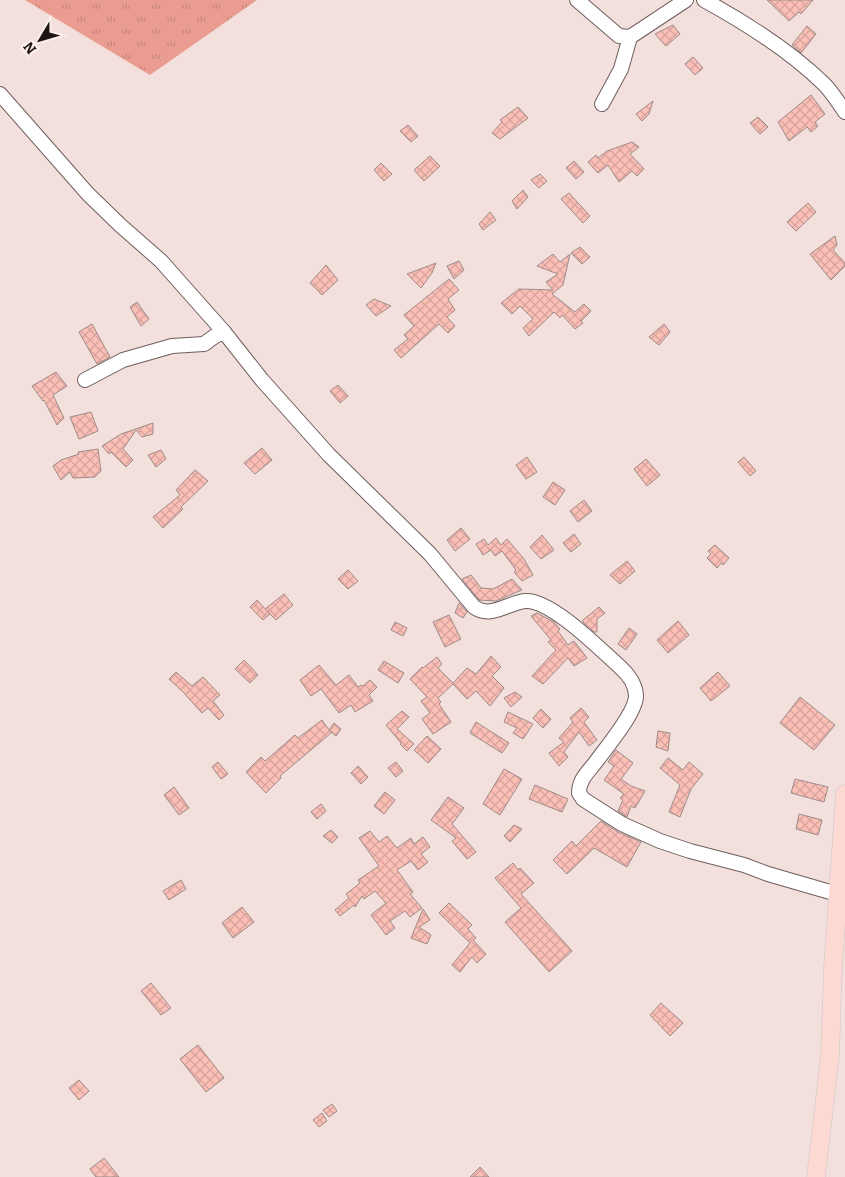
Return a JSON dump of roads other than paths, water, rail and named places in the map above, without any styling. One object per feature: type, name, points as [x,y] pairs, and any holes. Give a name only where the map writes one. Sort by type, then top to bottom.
[{"type":"main road","points":[[816,1177],[830,1055],[832,967],[845,794]]},
{"type":"street","points":[[577,0],[619,36],[630,38]]},
{"type":"street","points":[[602,104],[621,69],[630,38],[686,0]]},
{"type":"street","points":[[704,0],[766,37],[796,60],[825,85],[845,112]]},
{"type":"street","points":[[0,94],[88,194],[120,225],[161,260],[224,332],[262,380],[329,455],[424,548],[474,607],[481,612],[486,612],[525,601],[538,604],[565,618],[580,629],[623,669],[632,682],[636,696],[633,708],[616,735],[582,780],[579,793],[583,798],[622,824],[653,838],[690,851],[744,865],[837,894]]},
{"type":"street","points":[[85,380],[123,360],[172,346],[204,344],[224,332]]}]
